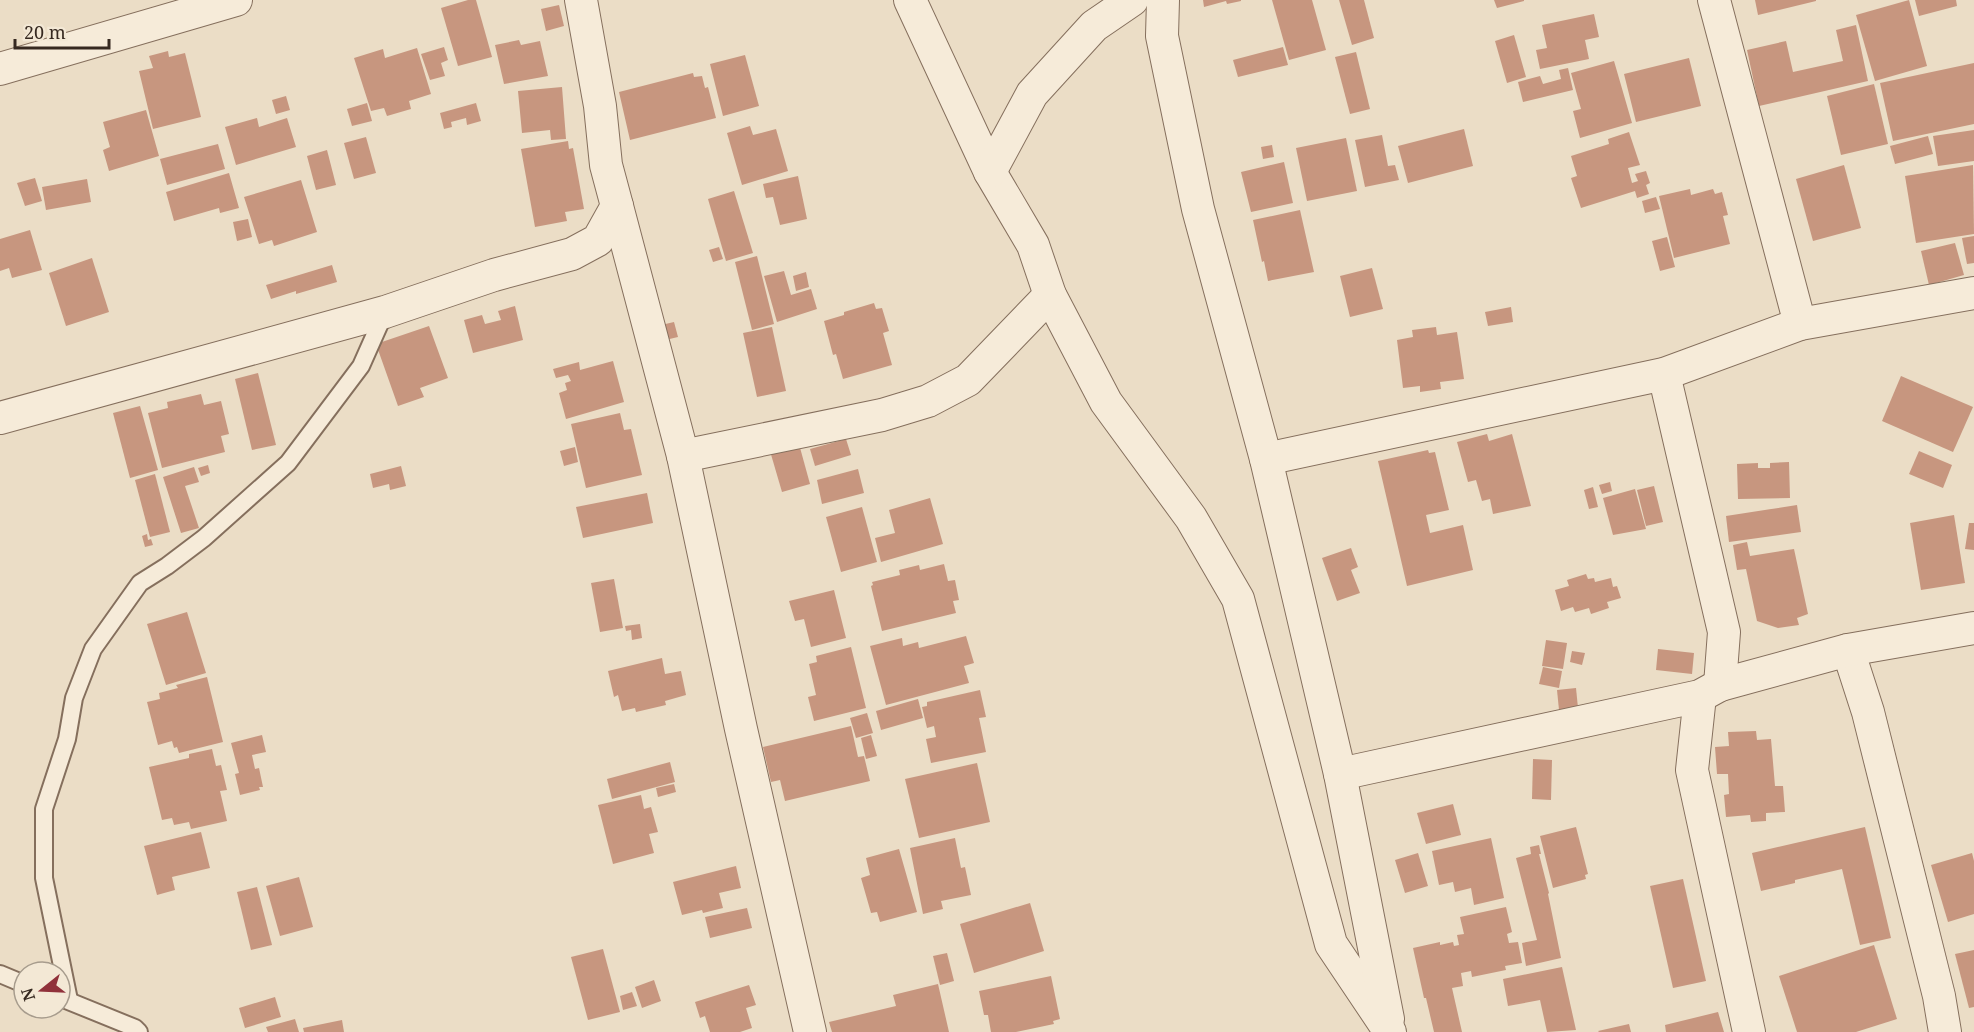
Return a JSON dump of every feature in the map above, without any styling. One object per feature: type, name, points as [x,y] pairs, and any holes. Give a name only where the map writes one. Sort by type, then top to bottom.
[{"type":"street","points":[[0,69],[236,0]]},
{"type":"street","points":[[581,0],[600,106],[606,165],[682,456],[810,1032]]},
{"type":"street","points":[[910,0],[990,172],[1033,245],[1050,295],[1106,402],[1191,518],[1238,599],[1331,944],[1390,1032]]},
{"type":"street","points":[[990,172],[1032,94],[1094,26],[1132,0]]},
{"type":"street","points":[[1163,0],[1162,36],[1197,208],[1266,459],[1340,774],[1390,1032]]},
{"type":"street","points":[[1714,0],[1800,324]]},
{"type":"street","points":[[0,418],[385,312],[494,275],[572,254],[598,240],[617,206]]},
{"type":"street","points":[[1266,459],[1664,374],[1800,324],[1974,293]]},
{"type":"street","points":[[682,456],[882,416],[928,400],[968,380],[1050,295]]},
{"type":"street","points":[[1664,374],[1724,632],[1692,770],[1749,1032]]},
{"type":"street","points":[[1340,774],[1710,690],[1848,650],[1974,628]]},
{"type":"street","points":[[1848,650],[1868,712],[1939,996],[1945,1032]]},
{"type":"lane","points":[[58,960],[44,878],[44,808],[68,739],[75,698],[93,649],[140,583],[204,538],[288,463],[361,366],[385,312]]},
{"type":"lane","points":[[72,1002],[135,1028],[139,1032]]},
{"type":"building","points":[[476,0],[492,57],[458,66],[441,8]]},
{"type":"building","points":[[1203,0],[1241,1],[1227,4],[1226,1],[1204,7]]},
{"type":"building","points":[[1272,0],[1312,0],[1326,50],[1289,60]]},
{"type":"building","points":[[1339,0],[1364,0],[1374,38],[1352,45]]},
{"type":"building","points":[[1494,0],[1524,0],[1524,1],[1497,8]]},
{"type":"building","points":[[1755,0],[1816,0],[1816,1],[1758,15]]},
{"type":"building","points":[[1909,0],[1927,66],[1875,81],[1856,15]]},
{"type":"building","points":[[1915,0],[1956,0],[1957,6],[1919,16]]},
{"type":"building","points":[[559,5],[564,26],[546,31],[541,9]]},
{"type":"building","points":[[1594,14],[1599,37],[1585,40],[1589,59],[1540,69],[1536,50],[1547,48],[1542,25]]},
{"type":"building","points":[[1856,25],[1868,81],[1759,106],[1747,50],[1786,41],[1793,72],[1843,61],[1836,30]]},
{"type":"building","points":[[1514,35],[1526,77],[1507,83],[1495,41]]},
{"type":"building","points":[[519,40],[521,45],[540,41],[548,76],[504,84],[495,45]]},
{"type":"building","points":[[444,47],[448,60],[441,63],[445,76],[430,80],[421,54]]},
{"type":"building","points":[[1283,47],[1288,65],[1238,77],[1233,60]]},
{"type":"building","points":[[417,48],[431,94],[409,101],[411,109],[387,116],[384,108],[371,111],[354,58],[383,49],[385,58]]},
{"type":"building","points":[[168,51],[169,57],[185,53],[201,117],[153,129],[139,71],[153,68],[149,56]]},
{"type":"building","points":[[1356,52],[1370,109],[1350,114],[1335,57]]},
{"type":"building","points":[[745,55],[759,106],[723,116],[710,64]]},
{"type":"building","points":[[1689,58],[1701,106],[1636,122],[1624,74]]},
{"type":"building","points":[[1614,61],[1632,123],[1580,138],[1573,111],[1581,109],[1571,73]]},
{"type":"building","points":[[1974,63],[1974,124],[1893,141],[1880,83]]},
{"type":"building","points":[[1568,68],[1573,90],[1523,102],[1518,82],[1540,76],[1543,84],[1561,79],[1559,70]]},
{"type":"building","points":[[693,73],[694,77],[702,76],[705,88],[708,87],[716,118],[630,140],[619,92]]},
{"type":"building","points":[[1874,84],[1888,144],[1841,155],[1827,96]]},
{"type":"building","points":[[562,87],[566,139],[551,140],[550,130],[522,133],[518,91]]},
{"type":"building","points":[[286,96],[290,110],[276,114],[272,100]]},
{"type":"building","points":[[367,103],[372,121],[352,126],[347,109]]},
{"type":"building","points":[[476,103],[481,121],[467,125],[466,118],[451,122],[452,127],[444,129],[440,113]]},
{"type":"building","points":[[146,110],[159,156],[109,171],[103,150],[110,147],[103,122]]},
{"type":"building","points":[[257,118],[259,127],[287,118],[296,147],[236,165],[225,127]]},
{"type":"building","points":[[750,126],[753,135],[776,129],[788,171],[742,185],[727,133]]},
{"type":"building","points":[[1464,129],[1473,166],[1408,183],[1398,146]]},
{"type":"building","points":[[1974,130],[1974,161],[1938,166],[1933,136]]},
{"type":"building","points":[[1629,132],[1640,165],[1628,168],[1632,183],[1638,181],[1635,174],[1646,171],[1650,183],[1646,185],[1649,194],[1637,198],[1635,191],[1581,208],[1571,178],[1577,176],[1571,156],[1609,144],[1608,139]]},
{"type":"building","points":[[1382,135],[1388,166],[1395,165],[1399,180],[1365,187],[1355,140]]},
{"type":"building","points":[[1928,136],[1933,154],[1895,164],[1890,146]]},
{"type":"building","points":[[366,137],[376,173],[354,179],[344,143]]},
{"type":"building","points":[[1346,138],[1357,191],[1307,201],[1296,148]]},
{"type":"building","points":[[568,141],[569,149],[573,148],[584,209],[565,212],[567,221],[535,227],[521,149]]},
{"type":"building","points":[[218,144],[225,169],[167,185],[160,159]]},
{"type":"building","points":[[1272,145],[1274,157],[1263,159],[1261,147]]},
{"type":"building","points":[[327,150],[336,185],[316,190],[307,156]]},
{"type":"building","points":[[1284,162],[1293,203],[1251,212],[1241,172]]},
{"type":"building","points":[[1844,165],[1861,228],[1813,241],[1796,179]]},
{"type":"building","points":[[1973,165],[1974,234],[1916,243],[1905,176]]},
{"type":"building","points":[[229,173],[239,208],[220,213],[219,208],[174,221],[166,192]]},
{"type":"building","points":[[798,176],[807,219],[780,225],[773,197],[766,198],[763,184]]},
{"type":"building","points":[[35,178],[42,201],[25,206],[17,183]]},
{"type":"building","points":[[87,179],[91,202],[46,210],[42,187]]},
{"type":"building","points":[[301,180],[317,232],[274,246],[272,240],[259,244],[244,197]]},
{"type":"building","points":[[1690,189],[1691,195],[1713,189],[1715,194],[1722,192],[1728,215],[1723,216],[1730,244],[1674,258],[1659,196]]},
{"type":"building","points":[[734,191],[753,253],[726,261],[708,199]]},
{"type":"building","points":[[1656,197],[1660,209],[1645,213],[1642,201]]},
{"type":"building","points":[[1300,210],[1314,272],[1268,281],[1253,220]]},
{"type":"building","points":[[248,219],[252,237],[237,241],[233,222]]},
{"type":"building","points":[[30,230],[42,270],[12,278],[9,268],[0,271],[0,239]]},
{"type":"building","points":[[1974,236],[1974,263],[1967,264],[1962,238]]},
{"type":"building","points":[[1667,237],[1675,267],[1660,271],[1652,241]]},
{"type":"building","points":[[1955,243],[1964,275],[1929,285],[1921,251]]},
{"type":"building","points":[[719,247],[723,259],[713,262],[709,250]]},
{"type":"building","points":[[757,256],[774,324],[752,330],[735,262]]},
{"type":"building","points":[[92,258],[109,312],[66,326],[49,273]]},
{"type":"building","points":[[332,265],[337,282],[271,299],[266,285]]},
{"type":"building","points":[[1372,268],[1383,309],[1350,317],[1340,276]]},
{"type":"building","points":[[784,271],[791,295],[811,289],[817,309],[777,322],[764,276]]},
{"type":"building","points":[[806,272],[809,287],[796,291],[793,276]]},
{"type":"building","points":[[874,303],[876,309],[882,308],[889,331],[883,333],[892,365],[843,379],[836,354],[833,355],[824,321]]},
{"type":"building","points":[[515,306],[523,340],[473,353],[464,320],[482,315],[485,324],[501,320],[498,311]]},
{"type":"building","points":[[1511,307],[1513,322],[1488,326],[1485,312]]},
{"type":"building","points":[[674,322],[678,337],[661,341],[657,326]]},
{"type":"building","points":[[429,326],[448,378],[420,388],[424,397],[398,406],[376,344]]},
{"type":"building","points":[[772,327],[786,391],[757,397],[743,333]]},
{"type":"building","points":[[1436,327],[1437,335],[1457,332],[1464,379],[1440,382],[1441,389],[1420,392],[1420,386],[1403,388],[1397,340],[1413,337],[1412,330]]},
{"type":"building","points":[[613,361],[624,402],[566,419],[559,393],[567,390],[565,383],[571,381],[568,375],[556,378],[553,369],[579,362],[580,370]]},
{"type":"building","points":[[258,373],[276,445],[252,450],[235,379]]},
{"type":"building","points":[[1901,376],[1973,407],[1953,452],[1882,421]]},
{"type":"building","points":[[201,394],[204,405],[221,401],[229,434],[221,436],[225,452],[162,468],[148,413],[168,408],[167,402]]},
{"type":"building","points":[[140,406],[158,470],[130,478],[113,413]]},
{"type":"building","points":[[620,413],[624,430],[631,429],[642,475],[586,488],[571,424]]},
{"type":"building","points":[[1487,434],[1489,441],[1512,434],[1531,506],[1493,514],[1490,499],[1482,501],[1476,480],[1468,482],[1457,442]]},
{"type":"building","points":[[846,439],[851,455],[815,466],[810,449]]},
{"type":"building","points":[[799,444],[810,484],[782,492],[770,451]]},
{"type":"building","points":[[575,447],[578,462],[564,466],[560,451]]},
{"type":"building","points":[[1428,450],[1429,453],[1435,452],[1449,510],[1426,515],[1430,533],[1463,525],[1473,570],[1407,586],[1378,461]]},
{"type":"building","points":[[1919,451],[1952,465],[1943,488],[1909,474]]},
{"type":"building","points":[[1789,462],[1790,498],[1738,499],[1737,464],[1758,463],[1758,468],[1770,468],[1770,463]]},
{"type":"building","points":[[208,465],[210,473],[201,476],[198,468]]},
{"type":"building","points":[[401,466],[406,486],[390,490],[389,484],[373,488],[370,474]]},
{"type":"building","points":[[194,467],[199,482],[185,486],[199,528],[181,533],[163,477]]},
{"type":"building","points":[[858,469],[864,493],[822,504],[817,480]]},
{"type":"building","points":[[155,474],[170,532],[150,537],[135,480]]},
{"type":"building","points":[[1610,482],[1612,491],[1602,494],[1599,485]]},
{"type":"building","points":[[1654,486],[1663,522],[1646,526],[1637,490]]},
{"type":"building","points":[[1593,487],[1598,507],[1589,509],[1584,490]]},
{"type":"building","points":[[1635,489],[1646,529],[1613,535],[1603,498]]},
{"type":"building","points":[[647,493],[653,523],[583,538],[576,507]]},
{"type":"building","points":[[930,498],[943,544],[881,562],[875,538],[895,533],[889,510]]},
{"type":"building","points":[[1797,505],[1801,532],[1729,542],[1726,516]]},
{"type":"building","points":[[862,507],[877,562],[841,572],[826,517]]},
{"type":"building","points":[[1954,515],[1965,583],[1921,590],[1910,523]]},
{"type":"building","points":[[1969,523],[1974,523],[1974,550],[1965,549]]},
{"type":"building","points":[[147,534],[148,540],[151,539],[153,545],[145,547],[142,536]]},
{"type":"building","points":[[1747,542],[1750,556],[1794,549],[1808,614],[1797,618],[1799,625],[1778,628],[1757,621],[1746,569],[1737,570],[1733,545]]},
{"type":"building","points":[[1351,548],[1358,567],[1351,570],[1360,593],[1337,601],[1322,558]]},
{"type":"building","points":[[944,564],[948,581],[955,580],[959,600],[953,601],[956,613],[882,631],[872,582],[900,575],[899,570],[919,565],[920,570]]},
{"type":"building","points":[[1586,574],[1588,579],[1594,578],[1595,582],[1611,578],[1613,587],[1617,586],[1621,598],[1607,602],[1609,608],[1591,614],[1589,608],[1575,612],[1573,607],[1561,611],[1555,590],[1569,586],[1567,580]]},
{"type":"building","points":[[614,579],[623,628],[600,632],[591,583]]},
{"type":"building","points":[[834,590],[846,638],[811,647],[804,619],[795,621],[789,601]]},
{"type":"building","points":[[187,612],[206,673],[166,685],[147,624]]},
{"type":"building","points":[[640,624],[642,638],[632,640],[631,630],[626,631],[625,626]]},
{"type":"building","points":[[966,636],[974,663],[964,666],[969,683],[886,705],[870,646],[902,638],[903,646],[918,642],[919,648]]},
{"type":"building","points":[[1546,640],[1567,643],[1563,669],[1542,666]]},
{"type":"building","points":[[851,647],[866,708],[814,721],[808,697],[816,695],[809,664],[817,662],[816,656]]},
{"type":"building","points":[[1658,649],[1694,653],[1692,674],[1656,670]]},
{"type":"building","points":[[1572,651],[1585,653],[1582,665],[1570,662]]},
{"type":"building","points":[[662,658],[665,674],[681,671],[686,695],[665,701],[666,705],[636,712],[635,708],[622,711],[618,695],[614,697],[608,671]]},
{"type":"building","points":[[1543,667],[1562,671],[1559,688],[1539,684]]},
{"type":"building","points":[[207,677],[223,742],[179,753],[172,741],[158,745],[147,702],[160,699],[159,693],[178,688],[176,685]]},
{"type":"building","points":[[1576,688],[1578,708],[1559,710],[1557,690]]},
{"type":"building","points":[[980,690],[986,717],[979,718],[986,752],[931,763],[926,739],[936,737],[934,726],[927,728],[922,707],[927,706],[927,702]]},
{"type":"building","points":[[918,699],[923,718],[881,730],[876,711]]},
{"type":"building","points":[[867,713],[873,733],[856,738],[850,718]]},
{"type":"building","points":[[851,726],[858,757],[864,756],[870,781],[785,801],[780,780],[771,782],[763,747]]},
{"type":"building","points":[[1756,731],[1757,740],[1771,739],[1775,786],[1783,786],[1785,812],[1766,813],[1766,821],[1751,822],[1750,815],[1726,817],[1724,795],[1729,794],[1728,774],[1717,774],[1715,747],[1729,746],[1728,732]]},
{"type":"building","points":[[262,735],[266,752],[252,755],[255,769],[259,768],[263,787],[259,787],[260,790],[240,795],[235,774],[239,773],[231,743]]},
{"type":"building","points":[[871,735],[877,756],[866,759],[861,738]]},
{"type":"building","points":[[212,749],[216,766],[221,765],[227,790],[220,791],[227,821],[191,829],[189,822],[174,825],[172,818],[162,820],[149,767],[189,758],[189,754]]},
{"type":"building","points":[[1533,759],[1552,760],[1551,800],[1532,799]]},
{"type":"building","points":[[670,762],[675,782],[612,799],[607,779]]},
{"type":"building","points":[[977,763],[990,822],[919,838],[905,779]]},
{"type":"building","points":[[674,784],[676,792],[658,797],[656,788]]},
{"type":"building","points":[[641,795],[644,809],[651,807],[658,832],[649,834],[654,853],[613,864],[598,805]]},
{"type":"building","points":[[1453,804],[1461,835],[1426,844],[1417,813]]},
{"type":"building","points":[[1576,827],[1588,874],[1585,875],[1586,879],[1553,888],[1540,836]]},
{"type":"building","points":[[1865,827],[1891,938],[1860,945],[1842,869],[1761,891],[1752,853]]},
{"type":"building","points":[[201,832],[210,868],[172,877],[175,890],[157,895],[144,846]]},
{"type":"building","points":[[955,838],[961,868],[965,867],[971,895],[941,901],[943,909],[923,914],[910,848]]},
{"type":"building","points":[[1491,838],[1504,898],[1474,905],[1471,888],[1455,892],[1453,882],[1439,885],[1432,851]]},
{"type":"building","points":[[1539,845],[1561,958],[1526,966],[1522,943],[1537,940],[1516,858],[1531,854],[1530,847]]},
{"type":"building","points":[[899,849],[917,912],[880,922],[877,912],[871,913],[861,878],[870,875],[866,858]]},
{"type":"building","points":[[1418,853],[1428,886],[1405,893],[1395,860]]},
{"type":"building","points":[[1972,853],[1974,914],[1948,922],[1931,865]]},
{"type":"building","points":[[736,866],[741,888],[719,893],[723,908],[682,915],[673,882]]},
{"type":"building","points":[[299,877],[313,927],[280,936],[266,886]]},
{"type":"building","points":[[1683,879],[1706,981],[1673,988],[1650,886]]},
{"type":"building","points":[[257,887],[272,945],[251,950],[237,892]]},
{"type":"building","points":[[1030,903],[1044,951],[974,973],[960,924]]},
{"type":"building","points":[[1506,907],[1512,932],[1507,934],[1509,943],[1518,942],[1522,963],[1505,966],[1506,970],[1472,977],[1471,971],[1461,973],[1463,986],[1452,988],[1462,1032],[1434,1032],[1413,948],[1440,942],[1440,945],[1453,942],[1454,946],[1459,945],[1457,935],[1464,934],[1460,917]]},
{"type":"building","points":[[747,908],[752,928],[710,938],[705,917]]},
{"type":"building","points":[[1874,945],[1897,1019],[1856,1032],[1797,1032],[1779,976]]},
{"type":"building","points":[[603,949],[620,1012],[588,1020],[571,957]]},
{"type":"building","points":[[1974,950],[1974,1007],[1969,1008],[1955,954]]},
{"type":"building","points":[[947,953],[954,981],[940,985],[933,956]]},
{"type":"building","points":[[1562,967],[1576,1030],[1547,1032],[1540,1000],[1508,1006],[1503,979]]},
{"type":"building","points":[[1051,976],[1060,1019],[1053,1021],[1054,1024],[1016,1032],[991,1032],[988,1015],[984,1015],[979,991]]},
{"type":"building","points":[[654,980],[661,1001],[642,1008],[635,987]]},
{"type":"building","points":[[938,984],[949,1032],[832,1032],[829,1022],[896,1006],[893,995]]},
{"type":"building","points":[[749,985],[756,1005],[746,1008],[752,1028],[740,1032],[710,1032],[705,1016],[700,1018],[695,1002]]},
{"type":"building","points":[[632,992],[637,1006],[623,1010],[620,996]]},
{"type":"building","points":[[275,997],[281,1017],[245,1028],[239,1008]]},
{"type":"building","points":[[1718,1012],[1724,1032],[1666,1032],[1665,1025]]},
{"type":"building","points":[[295,1019],[299,1032],[268,1032],[266,1027]]},
{"type":"building","points":[[342,1020],[344,1032],[304,1032],[303,1028]]},
{"type":"building","points":[[1629,1024],[1631,1032],[1598,1031]]}]
